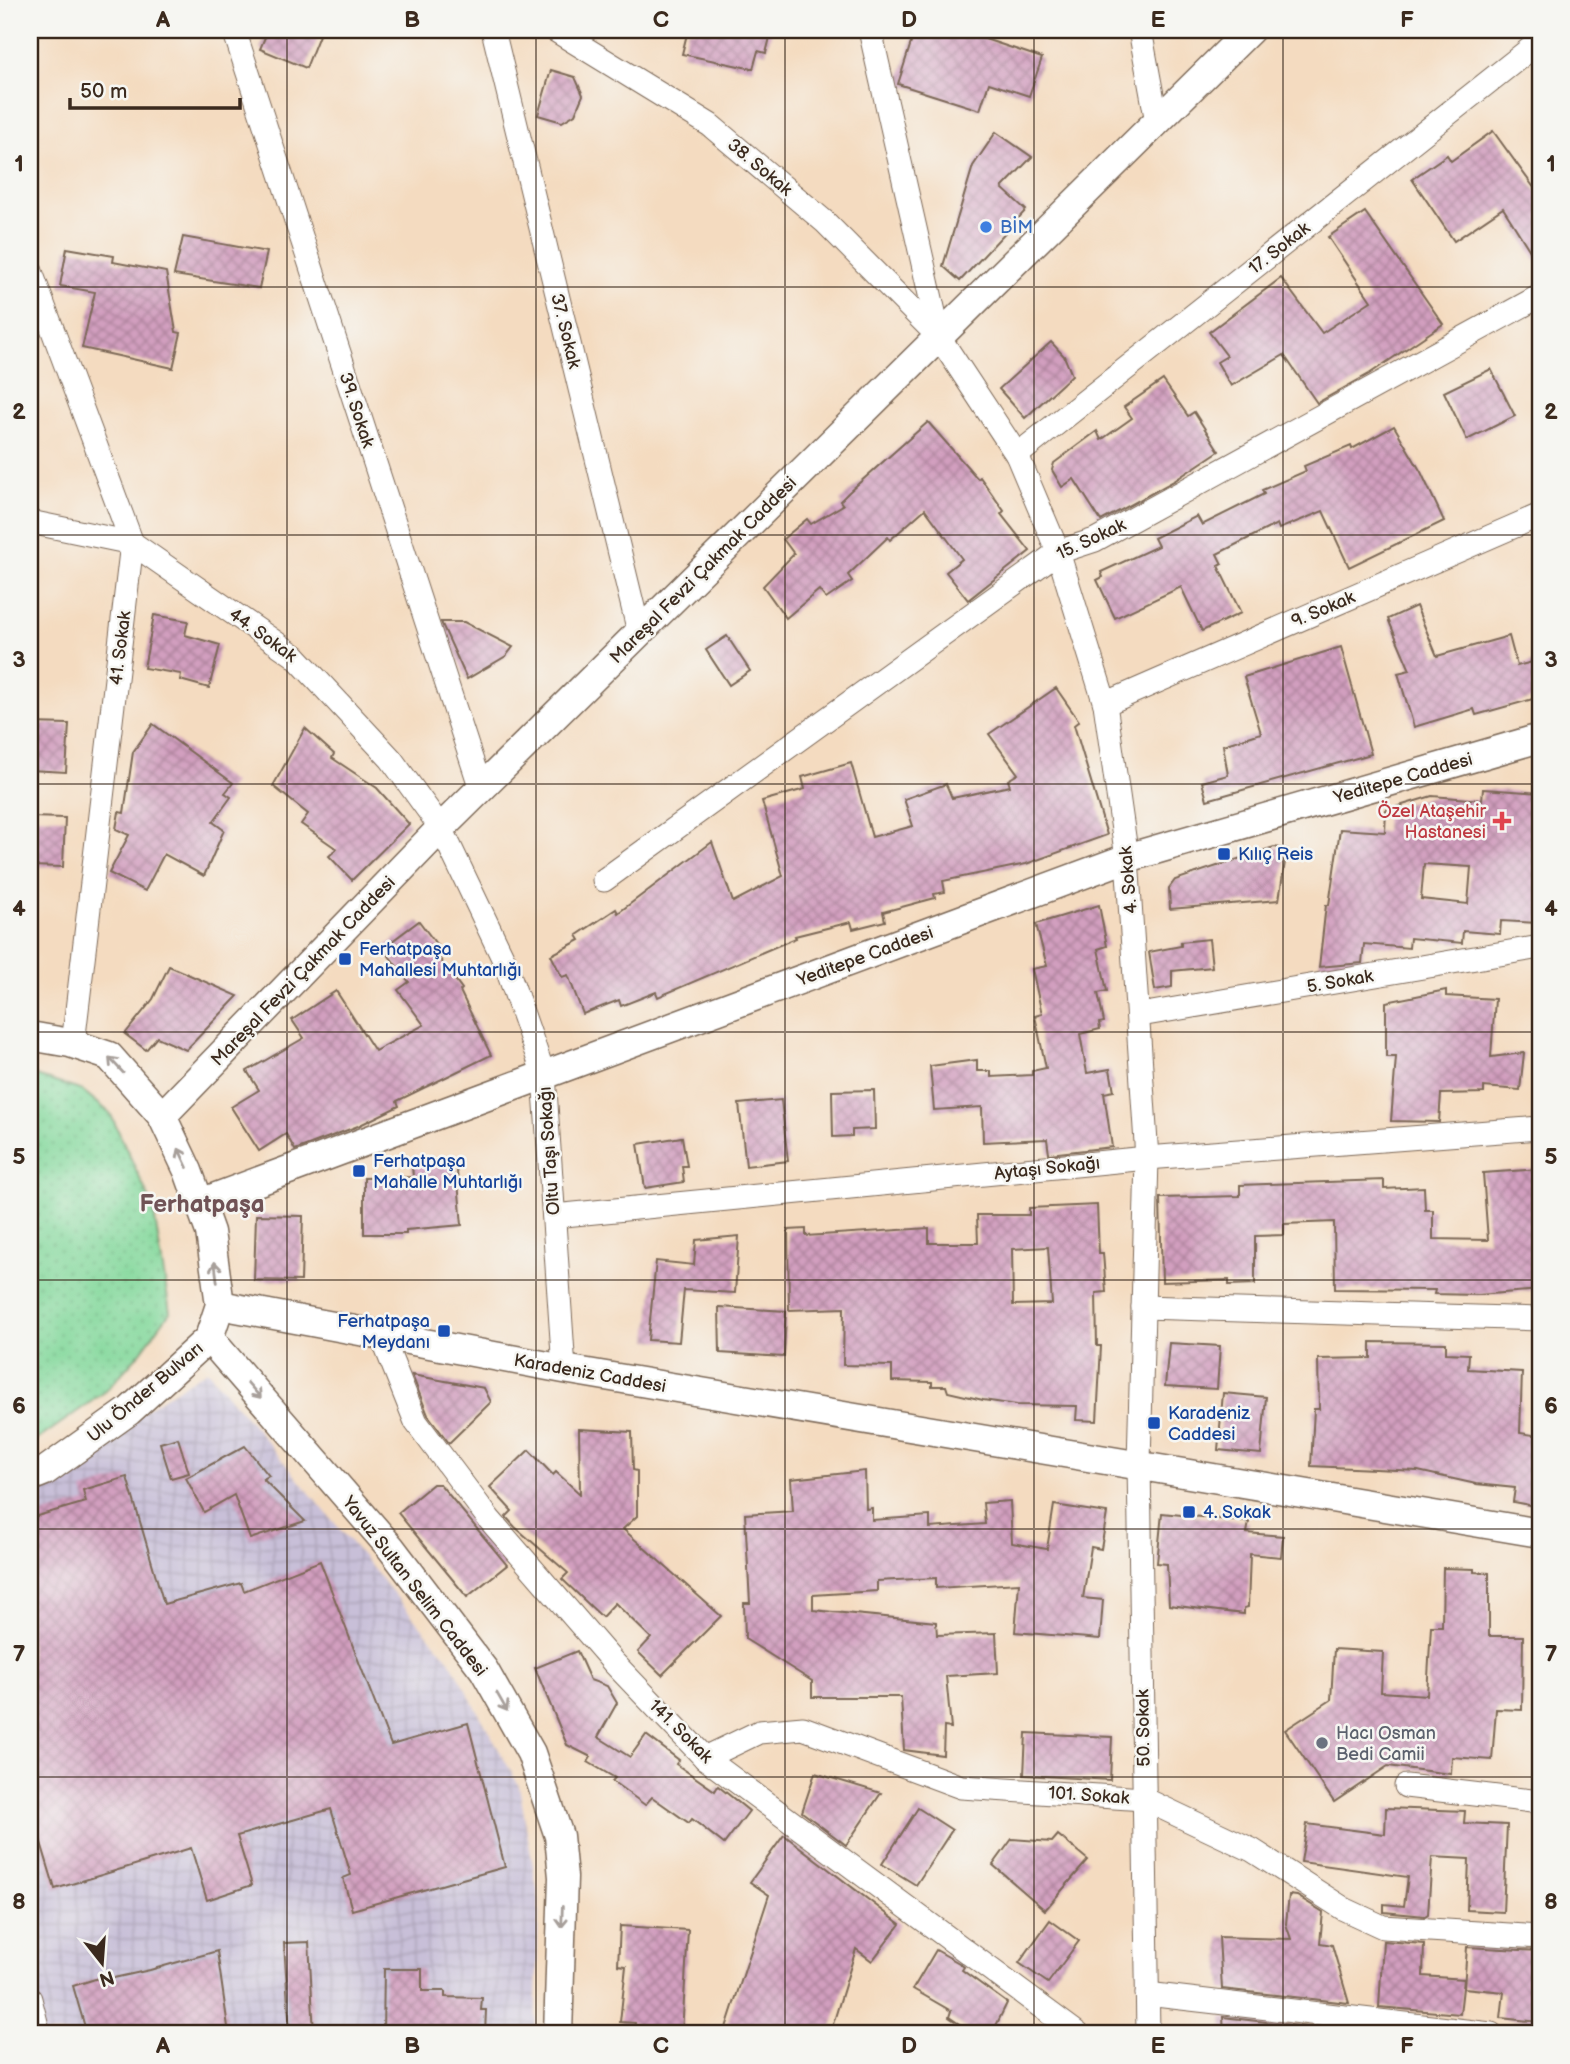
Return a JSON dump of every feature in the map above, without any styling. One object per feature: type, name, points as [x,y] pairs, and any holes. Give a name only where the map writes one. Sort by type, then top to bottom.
[{"type":"street","name":"39. Sokak","points":[[234,30],[481,789]]},
{"type":"street","name":"37. Sokak","points":[[493,30],[639,632]]},
{"type":"street","name":"38. Sokak","points":[[555,30],[710,125],[825,222],[939,337]]},
{"type":"street","points":[[870,30],[939,337]]},
{"type":"street","points":[[1140,30],[1157,122]]},
{"type":"street","name":"Mareşal Fevzi Çakmak Caddesi","points":[[162,1115],[441,828],[1251,30]]},
{"type":"street","name":"17. Sokak","points":[[1017,456],[1540,41]]},
{"type":"street","name":"41. Sokak","points":[[30,269],[132,543],[73,1044]]},
{"type":"street","name":"15. Sokak","points":[[604,880],[1058,552],[1095,540],[1540,296]]},
{"type":"street","name":"4. Sokak","points":[[939,337],[1017,456],[1058,552],[1105,704],[1127,859],[1140,1015],[1147,1158],[1139,1463]]},
{"type":"street","name":"9. Sokak","points":[[1105,704],[1540,515]]},
{"type":"street","name":"44. Sokak","points":[[30,522],[132,543],[295,656],[391,759],[441,828]]},
{"type":"street","name":"Yeditepe Caddesi","points":[[200,1202],[1127,859],[1540,738]]},
{"type":"street","name":"Oltu Taşı Sokağı","points":[[441,828],[504,960],[544,1075],[564,1369]]},
{"type":"street","name":"5. Sokak","points":[[1140,1015],[1540,947]]},
{"type":"street","name":"Ulu Önder Bulvarı","points":[[30,1036],[73,1044],[109,1056],[162,1115],[211,1232],[220,1306],[209,1338],[129,1410],[45,1471],[30,1477]]},
{"type":"street","name":"Aytaşı Sokağı","points":[[554,1216],[1147,1158],[1540,1128]]},
{"type":"street","name":"Karadeniz Caddesi","points":[[220,1306],[564,1369],[1139,1463],[1540,1533]]},
{"type":"street","points":[[1143,1307],[1540,1319]]},
{"type":"street","name":"141. Sokak","points":[[383,1337],[416,1422],[489,1520],[613,1662],[705,1758],[1078,2034]]},
{"type":"street","name":"Yavuz Sultan Selim Caddesi","points":[[209,1338],[391,1548],[484,1670],[531,1753],[559,1836],[563,1877],[558,2034]]},
{"type":"street","name":"50. Sokak","points":[[1139,1463],[1148,2034]]},
{"type":"street","name":"101. Sokak","points":[[705,1758],[759,1732],[803,1728],[961,1787],[1144,1799],[1252,1850],[1343,1909],[1383,1927],[1540,1937]]},
{"type":"street","points":[[1406,1786],[1540,1802]]},
{"type":"street","points":[[1147,1994],[1491,2034]]},
{"type":"street","points":[[30,1999],[39,2034]]},
{"type":"shaded area","points":[[207,1370],[450,1661],[519,1786],[539,1900],[535,2034],[30,2034],[30,1484]]},
{"type":"green space","points":[[30,1074],[83,1091],[110,1113],[153,1207],[170,1312],[140,1353],[106,1391],[30,1445]]},
{"type":"building","points":[[268,30],[321,30],[306,68],[260,49]]},
{"type":"building","points":[[688,30],[772,30],[766,53],[758,51],[753,69],[682,54]]},
{"type":"building","points":[[915,30],[978,30],[976,36],[1042,58],[1029,96],[989,83],[980,110],[898,84]]},
{"type":"building","points":[[551,70],[575,77],[583,95],[575,114],[562,122],[538,115]]},
{"type":"building","points":[[1493,131],[1540,196],[1540,267],[1503,208],[1454,241],[1412,179],[1447,155],[1451,161]]},
{"type":"building","points":[[996,132],[1032,157],[1002,188],[1026,210],[960,281],[943,266],[973,166]]},
{"type":"building","points":[[1365,212],[1443,324],[1369,374],[1317,403],[1284,355],[1231,386],[1217,362],[1227,356],[1209,332],[1281,278],[1322,333],[1371,301],[1328,237]]},
{"type":"building","points":[[183,237],[267,252],[259,288],[174,275]]},
{"type":"building","points":[[67,248],[114,256],[113,262],[166,272],[176,332],[181,333],[173,368],[82,348],[95,292],[60,286]]},
{"type":"building","points":[[1051,342],[1064,356],[1072,375],[1025,418],[999,389]]},
{"type":"building","points":[[1491,369],[1515,416],[1467,440],[1444,392]]},
{"type":"building","points":[[1163,380],[1188,416],[1194,412],[1219,451],[1174,481],[1101,521],[1074,479],[1062,487],[1052,470],[1054,463],[1097,431],[1101,440],[1132,418],[1124,407]]},
{"type":"building","points":[[928,422],[978,479],[980,477],[1004,511],[1001,514],[1030,551],[968,600],[946,572],[962,559],[925,509],[890,540],[888,537],[848,575],[852,581],[826,599],[819,590],[786,618],[763,586],[794,554],[783,539],[807,519],[811,524],[843,505],[840,501],[849,492]]},
{"type":"building","points":[[1394,426],[1421,472],[1444,521],[1349,567],[1323,511],[1279,529],[1277,524],[1217,554],[1222,564],[1218,566],[1241,613],[1202,631],[1181,587],[1115,618],[1097,580],[1103,577],[1101,572],[1158,546],[1154,538],[1197,516],[1202,525],[1264,494],[1262,490],[1306,471],[1304,466],[1351,446],[1352,449]]},
{"type":"building","points":[[1416,606],[1437,656],[1509,636],[1517,666],[1540,660],[1540,697],[1476,715],[1474,709],[1414,727],[1398,673],[1410,670],[1388,619]]},
{"type":"building","points":[[154,615],[188,621],[185,635],[220,645],[209,688],[180,680],[181,674],[144,668]]},
{"type":"building","points":[[441,622],[464,622],[513,647],[506,656],[467,679]]},
{"type":"building","points":[[727,636],[750,671],[729,685],[706,650]]},
{"type":"building","points":[[1341,647],[1371,754],[1207,800],[1202,782],[1228,775],[1223,745],[1261,733],[1244,677]]},
{"type":"building","points":[[1056,688],[1079,721],[1074,725],[1107,835],[1026,864],[943,881],[945,892],[934,894],[935,898],[883,912],[885,921],[853,929],[851,922],[795,936],[796,938],[658,997],[656,992],[621,1006],[619,1000],[583,1014],[568,975],[562,977],[551,955],[580,940],[577,935],[616,909],[618,913],[712,842],[733,902],[783,876],[762,801],[805,789],[802,777],[851,763],[872,837],[913,826],[904,799],[946,784],[952,798],[1010,786],[1008,780],[1018,774],[989,734]]},
{"type":"building","points":[[30,723],[69,724],[66,772],[30,770]]},
{"type":"building","points":[[153,724],[233,783],[225,793],[231,797],[213,822],[224,830],[204,876],[164,854],[145,891],[109,873],[129,835],[116,829],[119,812],[124,813],[133,752]]},
{"type":"building","points":[[305,728],[334,754],[332,758],[377,788],[409,824],[352,880],[329,856],[337,849],[301,824],[308,814],[273,786]]},
{"type":"building","points":[[1483,789],[1540,793],[1540,920],[1537,923],[1501,921],[1500,934],[1463,931],[1462,943],[1410,938],[1409,948],[1364,944],[1362,963],[1319,967],[1326,905],[1329,905],[1340,829],[1385,832],[1386,810],[1432,796],[1482,800]],"holes":[[[1424,864],[1471,867],[1468,904],[1421,899]]]},
{"type":"building","points":[[30,817],[65,818],[63,867],[30,866]]},
{"type":"building","points":[[1274,847],[1287,849],[1279,900],[1170,909],[1169,888],[1175,880]]},
{"type":"building","points":[[1099,905],[1107,946],[1098,949],[1107,991],[1098,993],[1104,1022],[1099,1023],[1100,1029],[1080,1034],[1087,1073],[1110,1069],[1114,1091],[1104,1093],[1112,1147],[1049,1154],[1047,1139],[983,1142],[982,1107],[934,1110],[930,1066],[977,1060],[977,1071],[991,1071],[991,1077],[1032,1075],[1032,1071],[1046,1068],[1035,1016],[1042,1014],[1032,969],[1047,966],[1036,924]]},
{"type":"building","points":[[419,921],[442,952],[437,955],[462,989],[460,991],[491,1055],[397,1101],[399,1106],[358,1126],[295,1150],[286,1134],[259,1151],[231,1107],[259,1090],[247,1071],[304,1038],[292,1020],[336,991],[375,1051],[424,1025],[398,990],[409,982],[383,948]]},
{"type":"building","points":[[1209,939],[1212,967],[1172,971],[1172,987],[1155,990],[1149,952],[1181,946],[1181,942]]},
{"type":"building","points":[[169,966],[238,996],[186,1050],[157,1037],[146,1050],[125,1034],[153,999]]},
{"type":"building","points":[[1446,990],[1446,996],[1495,999],[1491,1057],[1524,1053],[1520,1090],[1484,1087],[1484,1093],[1441,1094],[1439,1122],[1391,1121],[1396,1057],[1386,1057],[1386,1002]]},
{"type":"building","points":[[874,1090],[875,1129],[852,1130],[852,1136],[833,1137],[832,1091]]},
{"type":"building","points":[[781,1100],[788,1161],[746,1166],[739,1104]]},
{"type":"building","points":[[682,1137],[687,1166],[682,1166],[684,1182],[645,1188],[638,1144]]},
{"type":"building","points":[[456,1161],[462,1225],[406,1230],[406,1234],[364,1234],[364,1178],[413,1177],[412,1165]]},
{"type":"building","points":[[1540,1169],[1540,1290],[1478,1295],[1434,1294],[1435,1290],[1335,1289],[1334,1222],[1284,1224],[1284,1235],[1255,1236],[1255,1284],[1229,1285],[1229,1280],[1162,1282],[1160,1198],[1240,1196],[1240,1185],[1384,1180],[1384,1189],[1424,1187],[1425,1210],[1433,1210],[1433,1239],[1488,1240],[1483,1173]]},
{"type":"building","points":[[1097,1205],[1099,1253],[1103,1253],[1106,1292],[1096,1293],[1097,1346],[1101,1346],[1097,1421],[1076,1420],[1077,1406],[1017,1405],[983,1400],[948,1392],[946,1386],[932,1386],[932,1382],[892,1381],[892,1366],[843,1365],[844,1308],[789,1310],[788,1230],[806,1229],[806,1236],[929,1228],[929,1243],[978,1243],[977,1215],[1029,1215],[1029,1208]],"holes":[[[1048,1247],[1052,1304],[1013,1305],[1012,1249]]]},
{"type":"building","points":[[256,1215],[303,1216],[301,1281],[254,1280]]},
{"type":"building","points":[[739,1236],[735,1293],[684,1290],[679,1342],[648,1340],[656,1261],[694,1265],[696,1240]]},
{"type":"building","points":[[719,1307],[786,1311],[784,1357],[720,1353]]},
{"type":"building","points":[[1371,1342],[1446,1343],[1446,1353],[1469,1354],[1468,1369],[1522,1372],[1520,1433],[1540,1436],[1540,1507],[1513,1502],[1515,1488],[1476,1484],[1418,1471],[1311,1466],[1314,1409],[1319,1409],[1318,1359],[1371,1358]]},
{"type":"building","points":[[1169,1343],[1220,1346],[1217,1389],[1165,1386]]},
{"type":"building","points":[[412,1375],[484,1388],[491,1402],[449,1443],[428,1415]]},
{"type":"building","points":[[1223,1393],[1266,1397],[1261,1454],[1218,1450]]},
{"type":"building","points":[[579,1429],[632,1432],[633,1470],[637,1471],[637,1516],[623,1529],[721,1616],[662,1675],[638,1652],[651,1638],[615,1603],[602,1617],[562,1579],[568,1573],[506,1517],[512,1511],[490,1487],[529,1450],[553,1475],[556,1472],[580,1494]]},
{"type":"building","points":[[178,1438],[189,1473],[171,1478],[160,1443]]},
{"type":"building","points":[[245,1446],[269,1476],[263,1479],[305,1521],[250,1539],[234,1495],[204,1512],[186,1478]]},
{"type":"building","points":[[865,1471],[866,1509],[872,1508],[872,1520],[930,1516],[930,1528],[985,1524],[983,1503],[1010,1501],[1012,1543],[1047,1549],[1054,1505],[1107,1513],[1101,1549],[1091,1547],[1083,1598],[1103,1600],[1100,1639],[1015,1632],[1019,1583],[936,1588],[936,1578],[877,1581],[877,1591],[813,1595],[813,1610],[936,1622],[937,1635],[996,1633],[998,1673],[946,1676],[951,1728],[944,1727],[943,1755],[904,1750],[901,1697],[812,1697],[812,1681],[745,1639],[744,1603],[750,1603],[745,1514],[793,1511],[791,1479]]},
{"type":"building","points":[[127,1477],[164,1604],[241,1583],[244,1591],[320,1561],[391,1745],[468,1723],[505,1867],[352,1910],[343,1878],[351,1875],[331,1809],[237,1836],[252,1885],[207,1900],[191,1848],[55,1889],[36,1826],[30,1827],[30,1518],[86,1502],[83,1490]]},
{"type":"building","points":[[433,1484],[440,1484],[507,1565],[467,1597],[398,1513]]},
{"type":"building","points":[[1162,1513],[1249,1522],[1247,1533],[1283,1536],[1281,1557],[1250,1554],[1248,1607],[1244,1608],[1244,1614],[1169,1605],[1167,1564],[1157,1563]]},
{"type":"building","points":[[1443,1568],[1474,1569],[1474,1572],[1489,1573],[1489,1636],[1523,1636],[1522,1710],[1496,1709],[1492,1760],[1452,1757],[1451,1774],[1388,1766],[1334,1802],[1285,1730],[1331,1700],[1334,1649],[1383,1652],[1381,1692],[1427,1695],[1431,1626],[1442,1626]]},
{"type":"building","points":[[577,1651],[590,1680],[607,1686],[617,1703],[598,1737],[630,1757],[646,1735],[679,1760],[676,1764],[715,1791],[718,1786],[749,1811],[724,1844],[692,1819],[689,1823],[652,1797],[645,1805],[612,1781],[615,1778],[588,1762],[591,1757],[567,1745],[535,1668]]},
{"type":"building","points":[[1026,1733],[1112,1737],[1110,1780],[1024,1775]]},
{"type":"building","points":[[815,1773],[881,1793],[846,1845],[802,1812]]},
{"type":"building","points":[[918,1808],[952,1830],[916,1885],[882,1864]]},
{"type":"building","points":[[1386,1808],[1465,1811],[1464,1823],[1507,1825],[1503,1912],[1467,1910],[1469,1859],[1432,1857],[1428,1914],[1425,1916],[1384,1912],[1384,1904],[1404,1906],[1408,1877],[1301,1862],[1307,1824],[1385,1834]]},
{"type":"building","points":[[784,1835],[900,1924],[872,1961],[856,1949],[830,2034],[724,2034],[769,1895],[750,1882]]},
{"type":"building","points":[[1058,1835],[1088,1860],[1045,1910],[993,1865],[1012,1839],[1052,1842]]},
{"type":"building","points":[[1289,1895],[1297,1896],[1323,1912],[1320,1943],[1332,1945],[1349,2003],[1222,1989],[1219,1937],[1291,1939],[1286,1924]]},
{"type":"building","points":[[1050,1920],[1079,1941],[1048,1983],[1019,1963]]},
{"type":"building","points":[[620,1926],[688,1930],[682,2034],[634,2031],[635,2023],[620,2022],[626,1966],[618,1965]]},
{"type":"building","points":[[1383,1941],[1424,1944],[1423,1976],[1464,1979],[1460,2014],[1379,2007]]},
{"type":"building","points":[[309,1942],[314,2034],[290,2034],[284,1943]]},
{"type":"building","points":[[1467,1947],[1540,1951],[1539,2022],[1501,2018],[1504,1992],[1464,1988]]},
{"type":"building","points":[[936,1950],[959,1963],[964,1967],[962,1970],[1007,2003],[992,2034],[974,2034],[949,2017],[951,2011],[913,1989]]},
{"type":"building","points":[[217,1951],[229,2034],[87,2034],[73,1986],[108,1975],[109,1979],[150,1970]]},
{"type":"building","points":[[384,1969],[422,1969],[422,1991],[445,1991],[445,1997],[482,1998],[481,2010],[486,2010],[485,2034],[383,2034]]},
{"type":"building","points":[[1223,2017],[1357,2033],[1357,2034],[1224,2034]]},
{"type":"place","name":"BİM","points":[[986,227]]},
{"type":"place","name":"Özel Ataşehir Hastanesi","points":[[1502,821]]},
{"type":"place","name":"Kılıç Reis","points":[[1224,854]]},
{"type":"place","name":"Ferhatpaşa Mahallesi Muhtarlığı","points":[[345,959]]},
{"type":"place","name":"Ferhatpaşa Mahalle Muhtarlığı","points":[[359,1171]]},
{"type":"place","name":"Ferhatpaşa Meydanı","points":[[444,1331]]},
{"type":"place","name":"Karadeniz Caddesi","points":[[1154,1423]]},
{"type":"place","name":"4. Sokak","points":[[1189,1512]]},
{"type":"place","name":"Hacı Osman Bedi Camii","points":[[1322,1743]]},
{"type":"district","name":"Ferhatpaşa","points":[[202,1204]]}]
